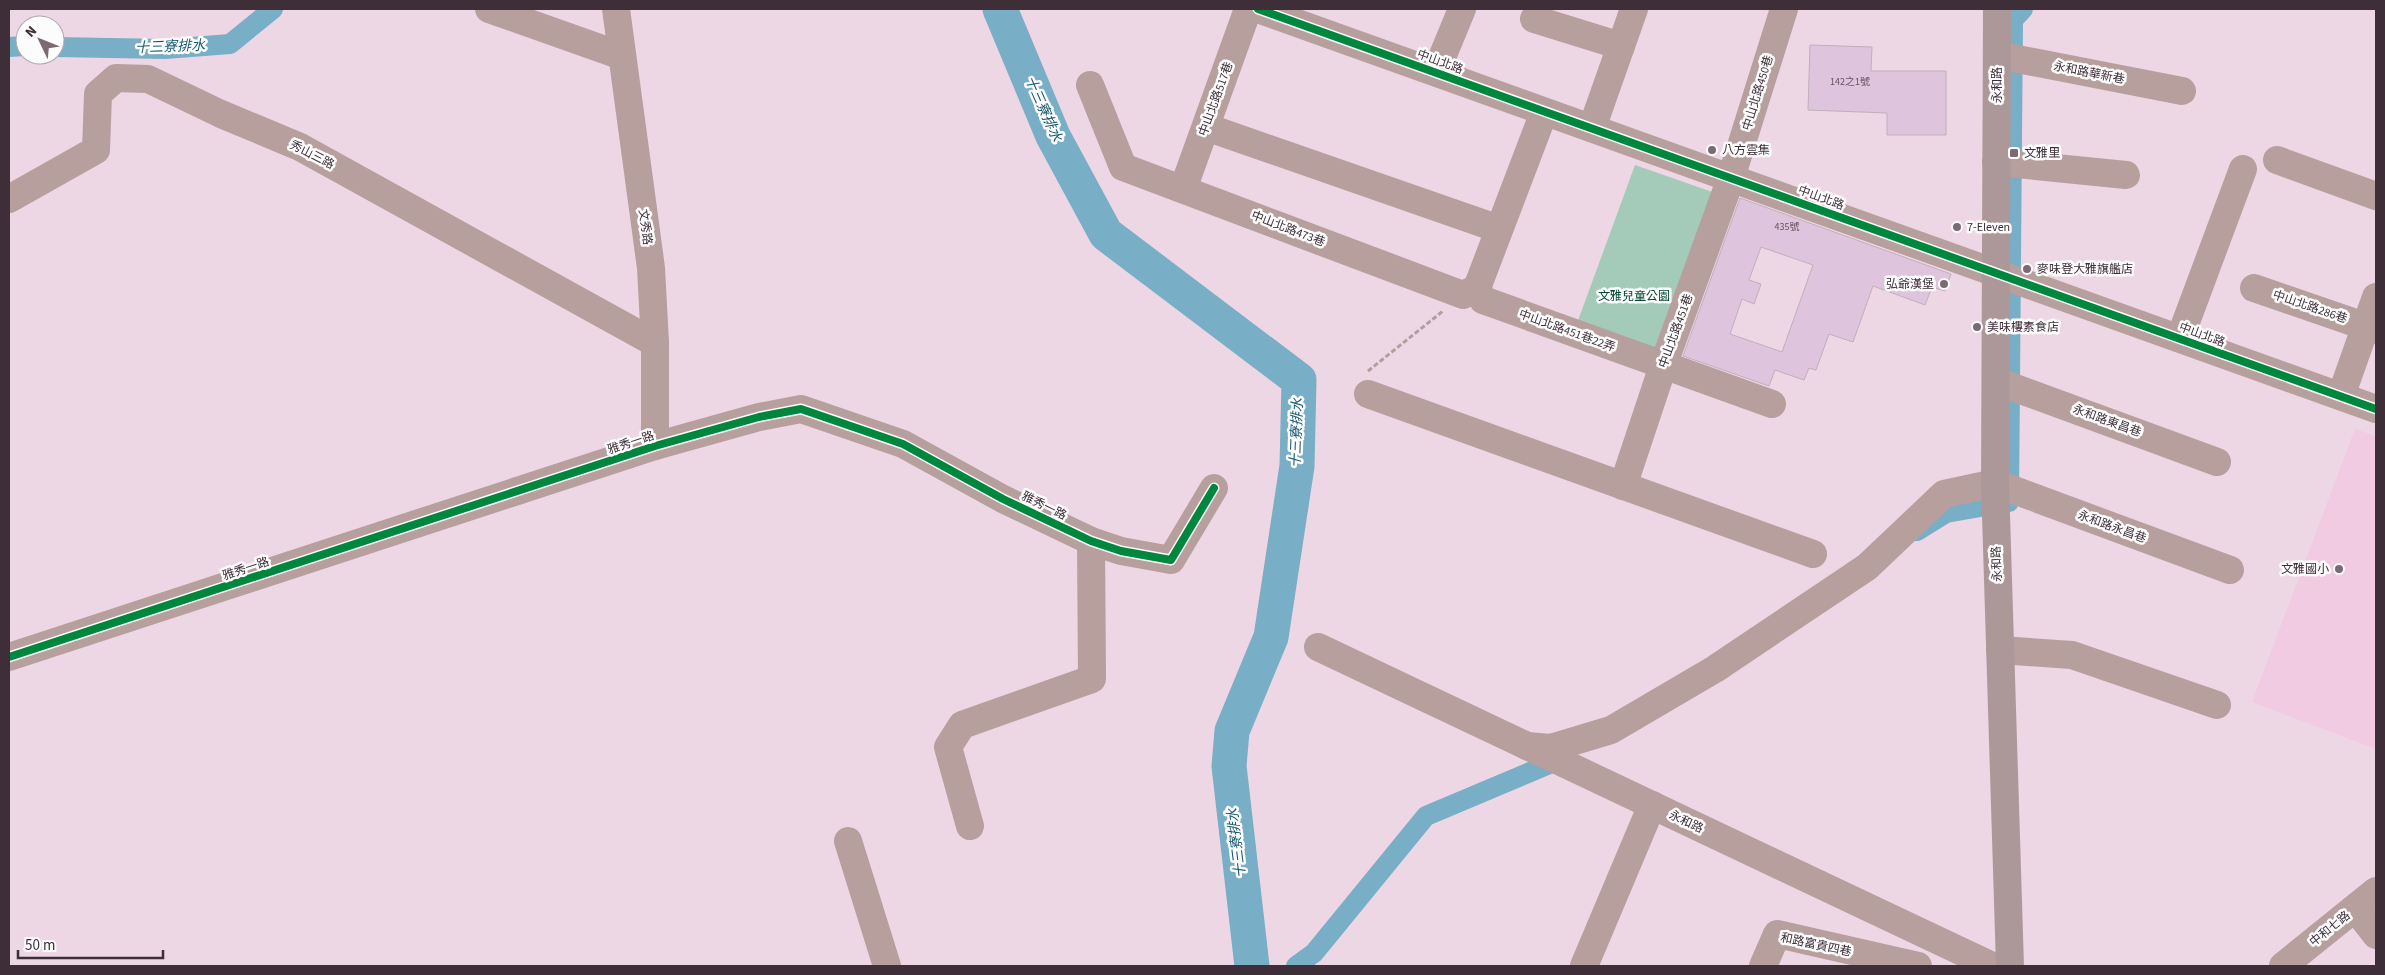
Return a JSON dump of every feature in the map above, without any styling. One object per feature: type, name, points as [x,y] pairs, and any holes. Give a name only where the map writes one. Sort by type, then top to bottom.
[{"type":"main road","name":"永和路","points":[[1997,9],[1997,162],[2005,275],[1997,381],[1995,484],[2010,966]]},
{"type":"street","points":[[489,9],[622,56]]},
{"type":"street","name":"文秀路","points":[[616,9],[651,268],[655,343],[655,446]]},
{"type":"street","name":"中山北路517巷","points":[[1183,189],[1248,9]]},
{"type":"street","name":"中山北路","points":[[1258,9],[2376,409]]},
{"type":"street","points":[[1436,72],[1462,9]]},
{"type":"street","points":[[1592,128],[1634,9]]},
{"type":"street","name":"中山北路450巷","points":[[1731,178],[1784,9]]},
{"type":"street","points":[[1534,19],[1621,46]]},
{"type":"street","name":"永和路華新巷","points":[[1998,55],[2182,91]]},
{"type":"street","name":"秀山三路","points":[[9,199],[96,150],[98,94],[116,78],[148,79],[221,114],[300,147],[655,343]]},
{"type":"street","name":"中山北路473巷","points":[[1090,85],[1123,167],[1470,291]]},
{"type":"street","points":[[1470,291],[1499,229],[1544,112]]},
{"type":"street","points":[[1206,127],[1499,229]]},
{"type":"street","points":[[2277,160],[2376,196]]},
{"type":"street","points":[[1997,162],[2126,175]]},
{"type":"street","points":[[2180,338],[2243,169]]},
{"type":"street","name":"中山北路451巷","points":[[1623,486],[1663,366],[1731,178]]},
{"type":"street","name":"中山北路286巷","points":[[2254,288],[2371,328]]},
{"type":"street","name":"中山北路451巷22弄","points":[[1470,291],[1484,300],[1772,404]]},
{"type":"street","points":[[2341,396],[2371,328],[2376,297]]},
{"type":"street","name":"永和路東昌巷","points":[[1997,381],[2217,462]]},
{"type":"street","points":[[1368,394],[1813,554]]},
{"type":"street","name":"雅秀一路","points":[[9,657],[655,446],[759,417],[801,409],[903,444],[1003,499],[1090,541],[1121,550],[1170,560],[1214,488]]},
{"type":"street","name":"永和路永昌巷","points":[[1995,484],[2230,570]]},
{"type":"street","name":"永和路","points":[[1548,756],[1551,748],[1611,730],[1715,670],[1867,567],[1944,494],[1995,484]]},
{"type":"street","points":[[970,826],[948,747],[962,725],[1092,679],[1090,541]]},
{"type":"street","name":"永和路","points":[[1318,647],[1992,966]]},
{"type":"street","points":[[2000,650],[2072,655],[2217,705]]},
{"type":"street","points":[[1584,966],[1652,805]]},
{"type":"street","points":[[848,841],[887,966]]},
{"type":"street","name":"中和七路","points":[[2283,966],[2376,891]]},
{"type":"street","points":[[2355,908],[2376,935]]},
{"type":"street","name":"和路富貴四巷","points":[[1763,966],[1777,934],[1865,961],[1918,966]]},
{"type":"path","points":[[1368,394],[1355,382],[1470,291]]},
{"type":"shaded area","name":"文雅國小","points":[[2355,429],[2376,436],[2376,749],[2252,702]]},
{"type":"green space","name":"文雅兒童公園","points":[[1635,165],[1718,194],[1659,356],[1576,326]]},
{"type":"building","points":[[1810,45],[1872,47],[1871,71],[1946,71],[1946,135],[1887,135],[1887,113],[1808,110]]},
{"type":"building","points":[[1740,198],[1951,274],[1945,291],[1932,287],[1925,305],[1873,286],[1853,342],[1829,334],[1816,370],[1809,368],[1804,380],[1775,370],[1769,386],[1683,356]],"holes":[[[1761,247],[1813,265],[1782,352],[1730,334],[1742,299],[1754,304],[1761,284],[1749,280]]]},
{"type":"waterway","name":"十三寮排水","points":[[65,47],[165,49],[230,44],[273,9]]},
{"type":"waterway","name":"十三寮排水","points":[[1000,9],[1053,136],[1106,234],[1299,380],[1297,466],[1271,637],[1232,731],[1229,766],[1252,966]]},
{"type":"waterway","points":[[1917,531],[1946,513],[2009,502],[2013,20],[2023,9]]},
{"type":"waterway","name":"十三寮排水","points":[[9,47],[15,47]]},
{"type":"waterway","points":[[1296,966],[1314,953],[1426,816],[1566,757]]},
{"type":"cycle path","points":[[1258,9],[2376,409]]},
{"type":"cycle path","points":[[9,657],[655,446],[759,417],[801,409],[903,444],[1003,499],[1091,541],[1121,551],[1171,560],[1214,488]]},
{"type":"place","name":"八方雲集","points":[[1712,150]]},
{"type":"place","name":"文雅里","points":[[2014,153]]},
{"type":"place","name":"7-Eleven","points":[[1957,227]]},
{"type":"place","name":"麥味登大雅旗艦店","points":[[2027,269]]},
{"type":"place","name":"弘爺漢堡","points":[[1944,284]]},
{"type":"place","name":"美味樓素食店","points":[[1977,327]]},
{"type":"place","name":"文雅國小","points":[[2339,569]]}]
